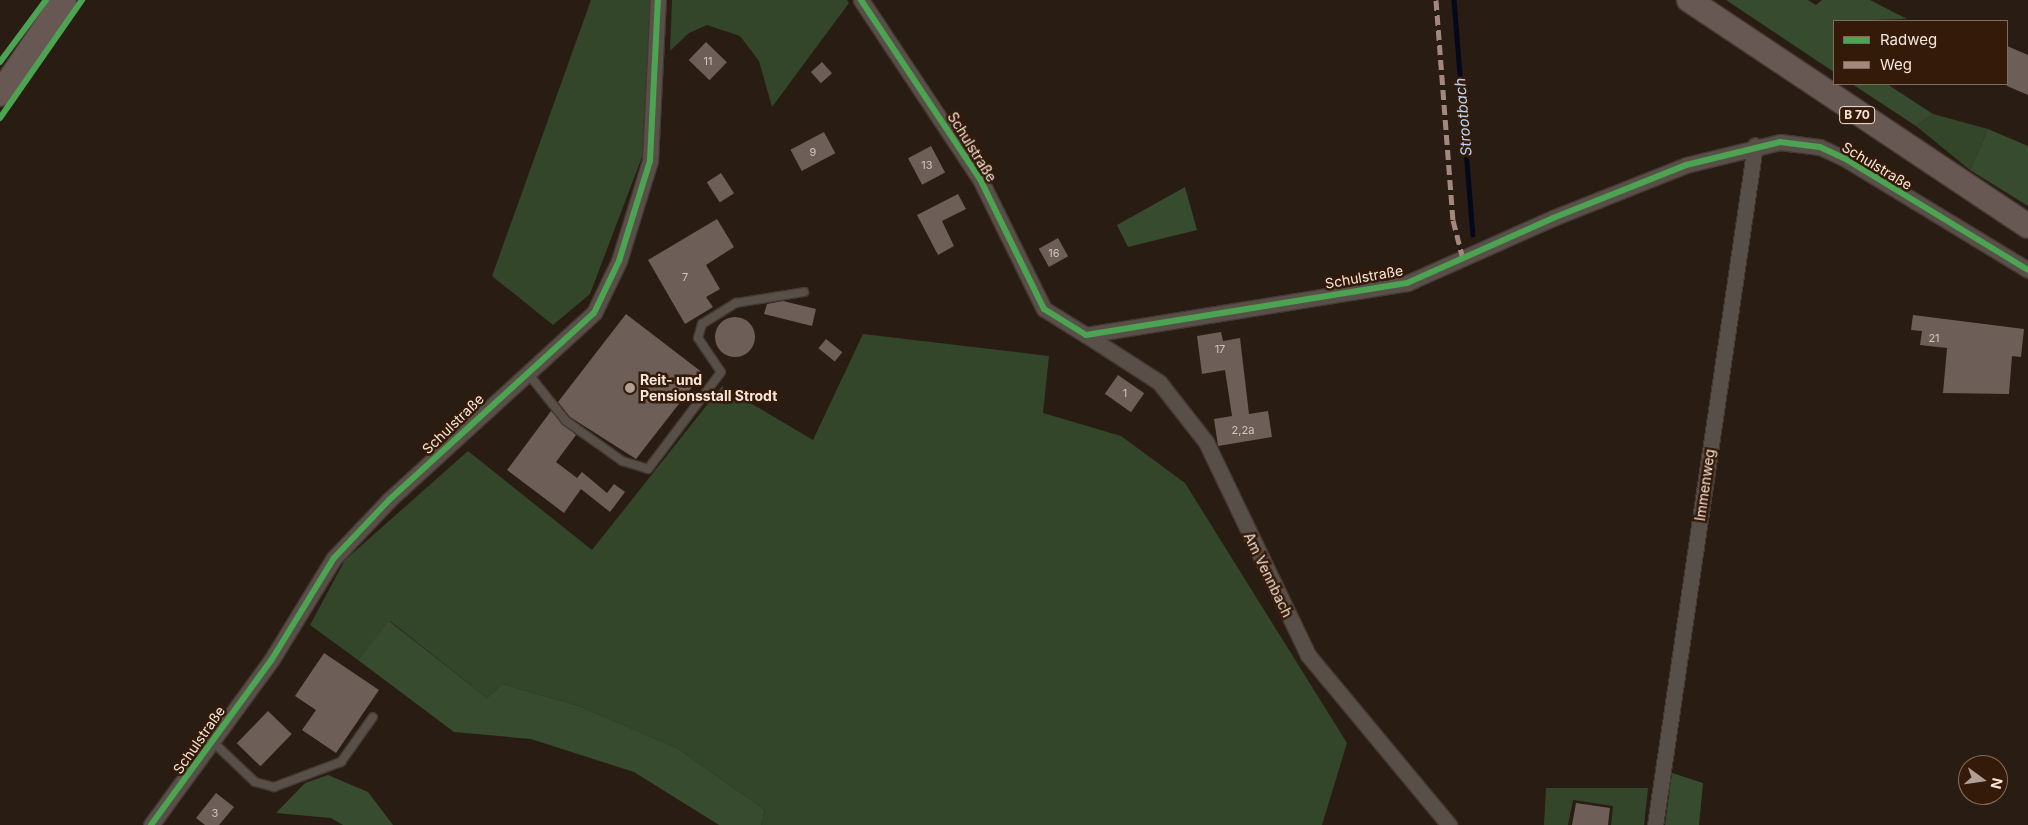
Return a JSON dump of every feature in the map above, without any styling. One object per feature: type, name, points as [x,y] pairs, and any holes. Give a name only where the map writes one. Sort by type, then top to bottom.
[{"type":"main road","points":[[0,94],[64,0]]},
{"type":"main road","name":"B 70","points":[[1689,0],[2028,226]]},
{"type":"street","name":"Schulstraße","points":[[152,825],[213,742],[334,558],[389,500],[526,371],[594,313],[619,261],[650,161],[658,0]]},
{"type":"street","name":"Schulstraße","points":[[861,0],[980,179],[1044,309],[1086,335],[1407,283],[1570,211],[1686,165],[1755,145],[1799,144],[1844,158],[2028,270]]},
{"type":"street","name":"Immenweg","points":[[1655,825],[1755,145]]},
{"type":"street","name":"Am Vennbach","points":[[1086,335],[1159,382],[1206,442],[1308,655],[1449,825]]},
{"type":"lane","points":[[526,371],[566,421],[622,461],[648,469],[721,372],[698,338],[702,324],[736,303],[804,292]]},
{"type":"lane","points":[[213,742],[255,782],[274,786],[341,762],[373,717]]},
{"type":"green space","points":[[591,0],[650,0],[642,157],[590,294],[553,325],[492,276]]},
{"type":"green space","points":[[672,0],[847,0],[849,3],[772,107],[759,61],[740,36],[707,25],[689,33],[670,51]]},
{"type":"green space","points":[[1726,0],[1808,0],[1816,5],[1822,0],[1870,0],[1907,19],[1833,20],[1833,71]]},
{"type":"green space","points":[[1854,85],[1889,85],[1933,114],[1916,126]]},
{"type":"green space","points":[[1933,114],[1988,129],[1970,170],[1916,126]]},
{"type":"green space","points":[[1988,129],[2028,146],[2028,206],[1970,170]]},
{"type":"green space","points":[[1185,187],[1197,230],[1128,247],[1117,225]]},
{"type":"green space","points":[[863,334],[1049,356],[1043,413],[1121,436],[1185,483],[1347,743],[1322,825],[761,825],[765,810],[677,748],[579,706],[502,684],[487,698],[390,621],[358,660],[310,625],[345,560],[468,451],[592,550],[722,386],[813,440]]},
{"type":"green space","points":[[389,621],[487,698],[502,684],[579,706],[677,748],[765,810],[761,825],[719,825],[634,772],[531,739],[454,732],[358,660]]},
{"type":"green space","points":[[1672,773],[1703,783],[1699,825],[1665,825]]},
{"type":"green space","points":[[328,775],[368,792],[393,825],[343,825],[331,818],[276,813],[305,783]]},
{"type":"green space","points":[[1546,788],[1648,788],[1644,825],[1611,825],[1613,806],[1573,800],[1568,825],[1544,825]]},
{"type":"building","points":[[706,42],[727,62],[709,80],[689,60]]},
{"type":"building","points":[[2008,46],[2028,55],[2028,95],[2007,86]]},
{"type":"building","points":[[822,62],[832,73],[821,83],[811,72]]},
{"type":"building","points":[[824,132],[835,153],[802,171],[790,150]]},
{"type":"building","points":[[931,146],[945,172],[922,185],[908,158]]},
{"type":"building","points":[[721,173],[734,193],[720,202],[707,182]]},
{"type":"building","points":[[958,194],[966,209],[942,221],[954,246],[938,255],[917,215]]},
{"type":"building","points":[[717,219],[734,247],[706,265],[720,289],[706,297],[713,307],[685,324],[648,260]]},
{"type":"building","points":[[1058,238],[1068,256],[1049,267],[1039,249]]},
{"type":"building","points":[[783,301],[816,309],[812,326],[764,314],[767,304]]},
{"type":"building","name":"Reit- und Pensionsstall Strodt","points":[[626,314],[703,373],[636,459],[570,417],[558,402]]},
{"type":"building","points":[[1913,315],[2024,329],[2021,357],[2012,356],[2009,394],[1943,393],[1947,348],[1920,345],[1922,331],[1911,330]]},
{"type":"building","points":[[735,317],[749,323],[755,337],[749,351],[735,357],[721,351],[715,337],[721,323]]},
{"type":"building","points":[[1221,332],[1223,341],[1240,338],[1249,414],[1268,411],[1272,437],[1218,446],[1214,419],[1232,416],[1225,370],[1202,374],[1197,336]]},
{"type":"building","points":[[826,339],[842,352],[835,362],[818,348]]},
{"type":"building","points":[[1118,375],[1144,393],[1131,412],[1105,394]]},
{"type":"building","points":[[551,411],[576,435],[556,462],[577,478],[582,472],[607,493],[614,484],[625,492],[610,512],[581,489],[564,513],[507,470]]},
{"type":"building","points":[[324,653],[379,690],[336,753],[302,730],[316,710],[295,696]]},
{"type":"building","points":[[268,711],[292,734],[260,766],[237,743]]},
{"type":"building","points":[[216,793],[234,807],[219,825],[205,825],[196,818]]},
{"type":"building","points":[[1576,803],[1610,808],[1608,825],[1572,825]]},
{"type":"waterway","name":"Strootbach","points":[[1454,0],[1473,234]]},
{"type":"marked path","points":[[1436,0],[1453,220],[1463,259]]},
{"type":"cycle path","points":[[0,62],[46,0]]},
{"type":"cycle path","points":[[0,118],[82,0]]},
{"type":"cycle path","points":[[151,825],[272,659],[334,558],[389,500],[594,313],[619,261],[650,161],[658,0]]},
{"type":"cycle path","points":[[861,0],[980,179],[1044,309],[1086,335],[1407,283],[1553,218],[1686,165],[1780,142],[1820,147],[1844,158],[2028,270]]},
{"type":"place","name":"Reit- und Pensionsstall Strodt","points":[[630,388]]}]
